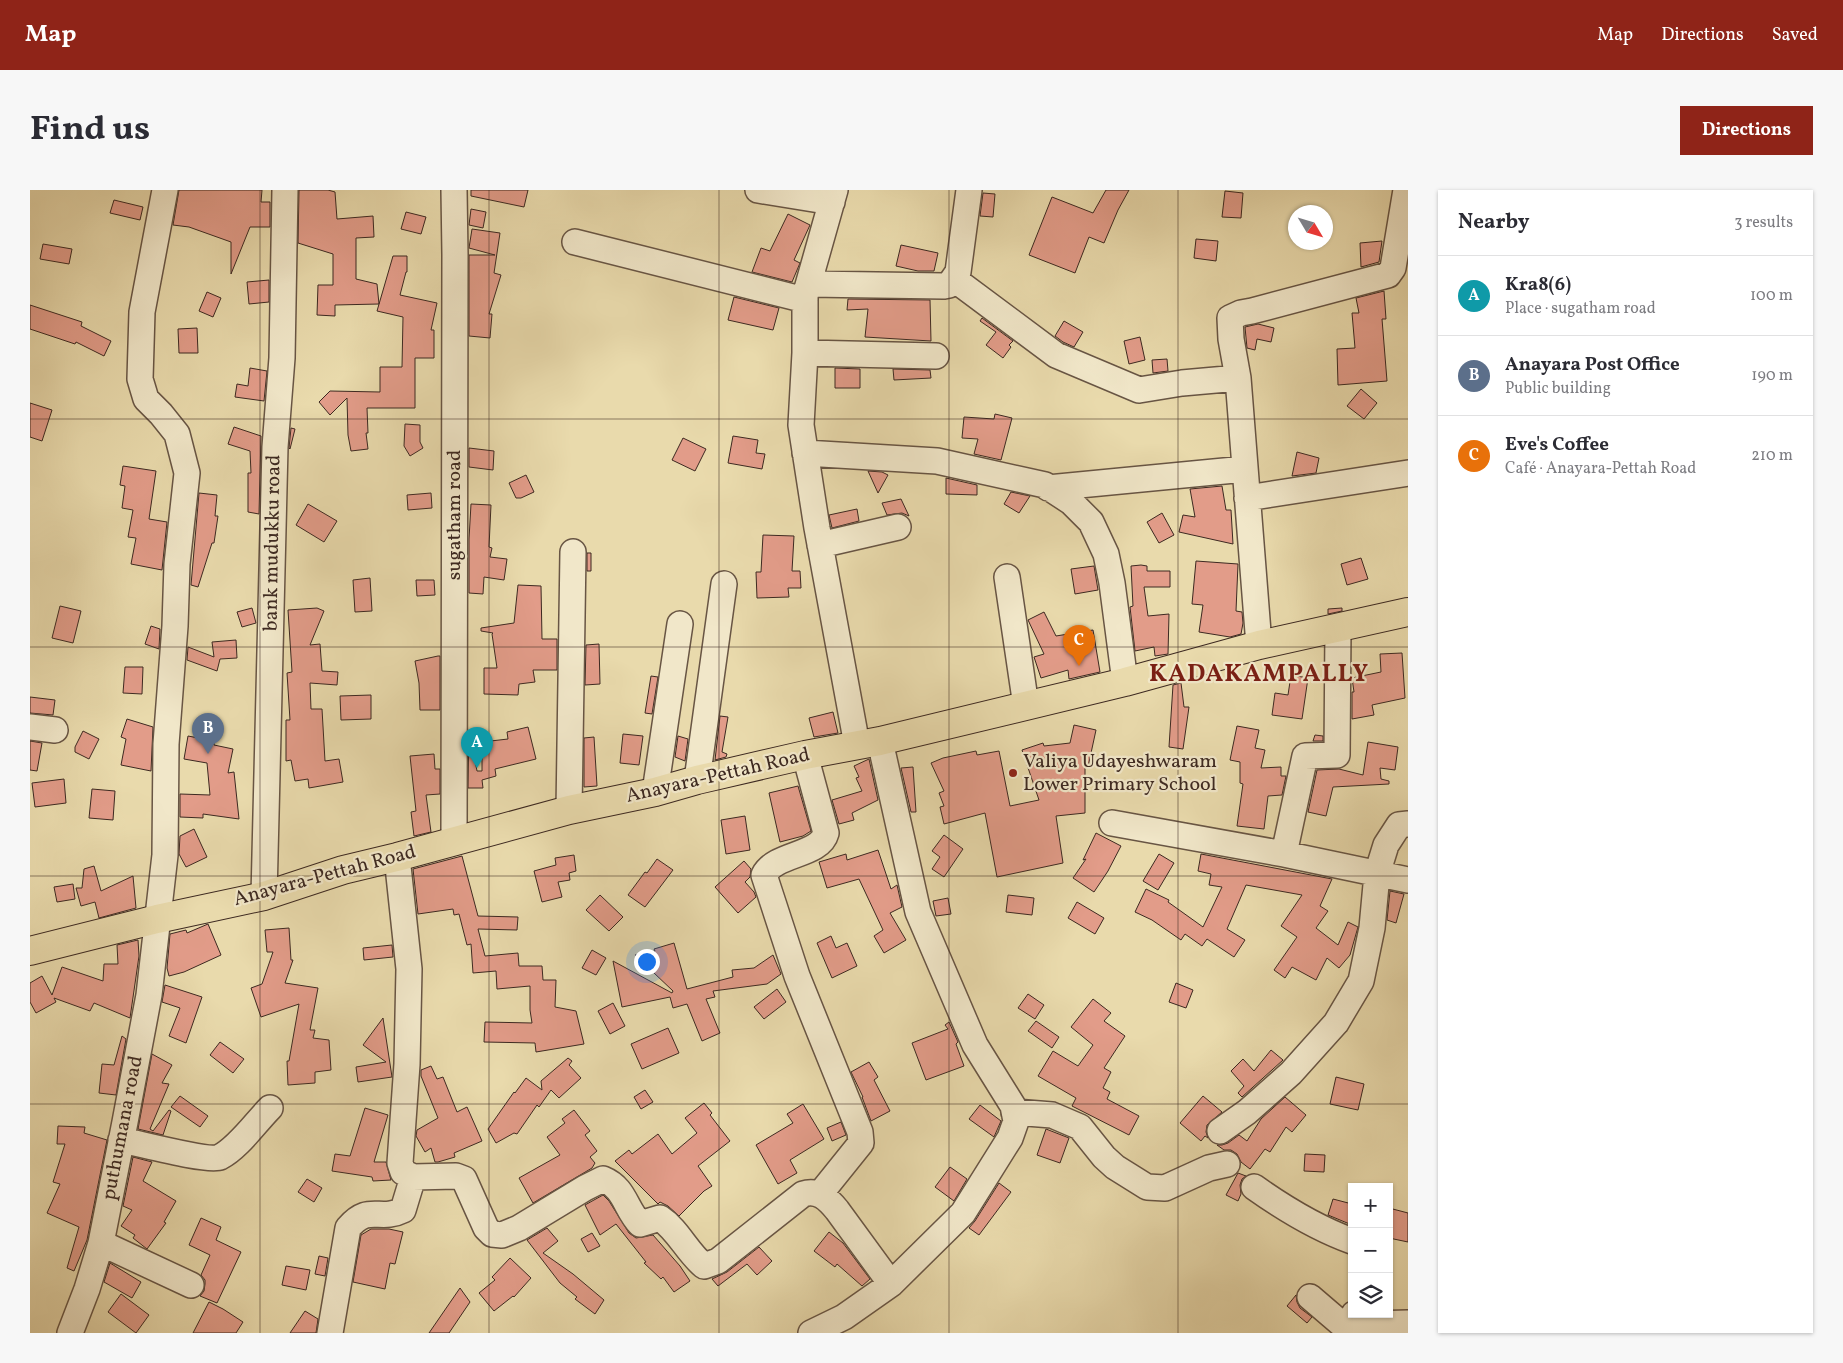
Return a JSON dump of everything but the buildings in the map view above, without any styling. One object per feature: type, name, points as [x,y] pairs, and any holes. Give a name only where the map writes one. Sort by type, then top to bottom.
[{"type":"main road","name":"Anayara-Pettah Road","points":[[30,951],[157,919],[264,896],[343,870],[569,810],[655,792],[697,780],[805,755],[869,743],[1026,706],[1125,682],[1259,645],[1408,612]]},
{"type":"street","name":"puthumana road","points":[[70,1333],[87,1289],[101,1243],[149,996],[165,855],[166,744],[176,626],[178,564],[187,473],[178,434],[146,399],[140,379],[142,312],[165,190]]},
{"type":"street","name":"bank mudukku road","points":[[264,896],[275,447],[282,358],[285,190]]},
{"type":"street","name":"sugatham road","points":[[454,190],[454,840]]},
{"type":"street","points":[[758,190],[834,196],[806,293],[801,425],[820,544],[869,743],[918,912],[976,1045],[1013,1106],[1016,1121],[1010,1138],[963,1213],[890,1284],[844,1317],[811,1333]]},
{"type":"street","points":[[575,242],[806,293],[944,286],[949,285],[958,272],[969,190]]},
{"type":"street","points":[[1259,645],[1238,378],[1231,339],[1230,318],[1241,313],[1388,274],[1401,257],[1406,190]]},
{"type":"street","points":[[954,279],[1056,355],[1139,390],[1182,383],[1238,378]]},
{"type":"street","points":[[805,353],[936,356]]},
{"type":"street","points":[[805,453],[937,461],[1044,486],[1071,502],[1091,522],[1106,554],[1112,583],[1125,682]]},
{"type":"street","points":[[1048,488],[1245,469]]},
{"type":"street","points":[[1247,498],[1408,473]]},
{"type":"street","points":[[820,544],[898,527]]},
{"type":"street","points":[[569,810],[573,552]]},
{"type":"street","points":[[1007,577],[1026,706]]},
{"type":"street","points":[[697,780],[724,584]]},
{"type":"street","points":[[655,792],[680,624]]},
{"type":"street","points":[[1284,854],[1305,756],[1337,755],[1338,628]]},
{"type":"street","points":[[30,727],[55,730]]},
{"type":"street","points":[[805,755],[826,833],[824,840],[816,846],[776,863],[767,869],[764,875],[797,976],[860,1132],[861,1143],[820,1194]]},
{"type":"street","points":[[1112,823],[1284,854],[1408,880]]},
{"type":"street","points":[[1220,1131],[1247,1112],[1290,1073],[1336,1023],[1361,981],[1372,928],[1377,874],[1386,845],[1399,825],[1408,824]]},
{"type":"street","points":[[397,857],[409,969],[407,1064],[400,1163],[403,1172],[413,1177],[456,1176],[464,1179],[486,1228],[492,1234],[502,1235],[519,1228],[603,1179],[618,1188],[640,1224],[660,1218],[668,1224],[704,1266],[718,1261],[803,1194],[810,1191],[820,1194],[829,1200],[838,1210],[890,1284]]},
{"type":"street","points":[[121,1140],[203,1157],[218,1158],[230,1150],[270,1108]]},
{"type":"street","points":[[1014,1112],[1052,1115],[1080,1127],[1104,1157],[1147,1188],[1165,1188],[1209,1168],[1226,1164]]},
{"type":"street","points":[[330,1333],[348,1228],[356,1219],[365,1214],[394,1214],[403,1210],[413,1177]]},
{"type":"street","points":[[1254,1187],[1282,1207],[1327,1232],[1348,1240]]},
{"type":"street","points":[[101,1243],[191,1285]]},
{"type":"street","points":[[1310,1297],[1352,1333]]},
{"type":"street","points":[[1360,1318],[1370,1324],[1408,1323]]},
{"type":"place","name":"Eve's Coffee","points":[[1079,666]]},
{"type":"place","name":"Anayara Post Office","points":[[208,754]]},
{"type":"place","name":"Kra8(6)","points":[[477,768]]},
{"type":"place","name":"Valiya Udayeshwaram Lower Primary School","points":[[1013,773]]},
{"type":"district","name":"KADAKAMPALLY","points":[[1259,674]]}]
